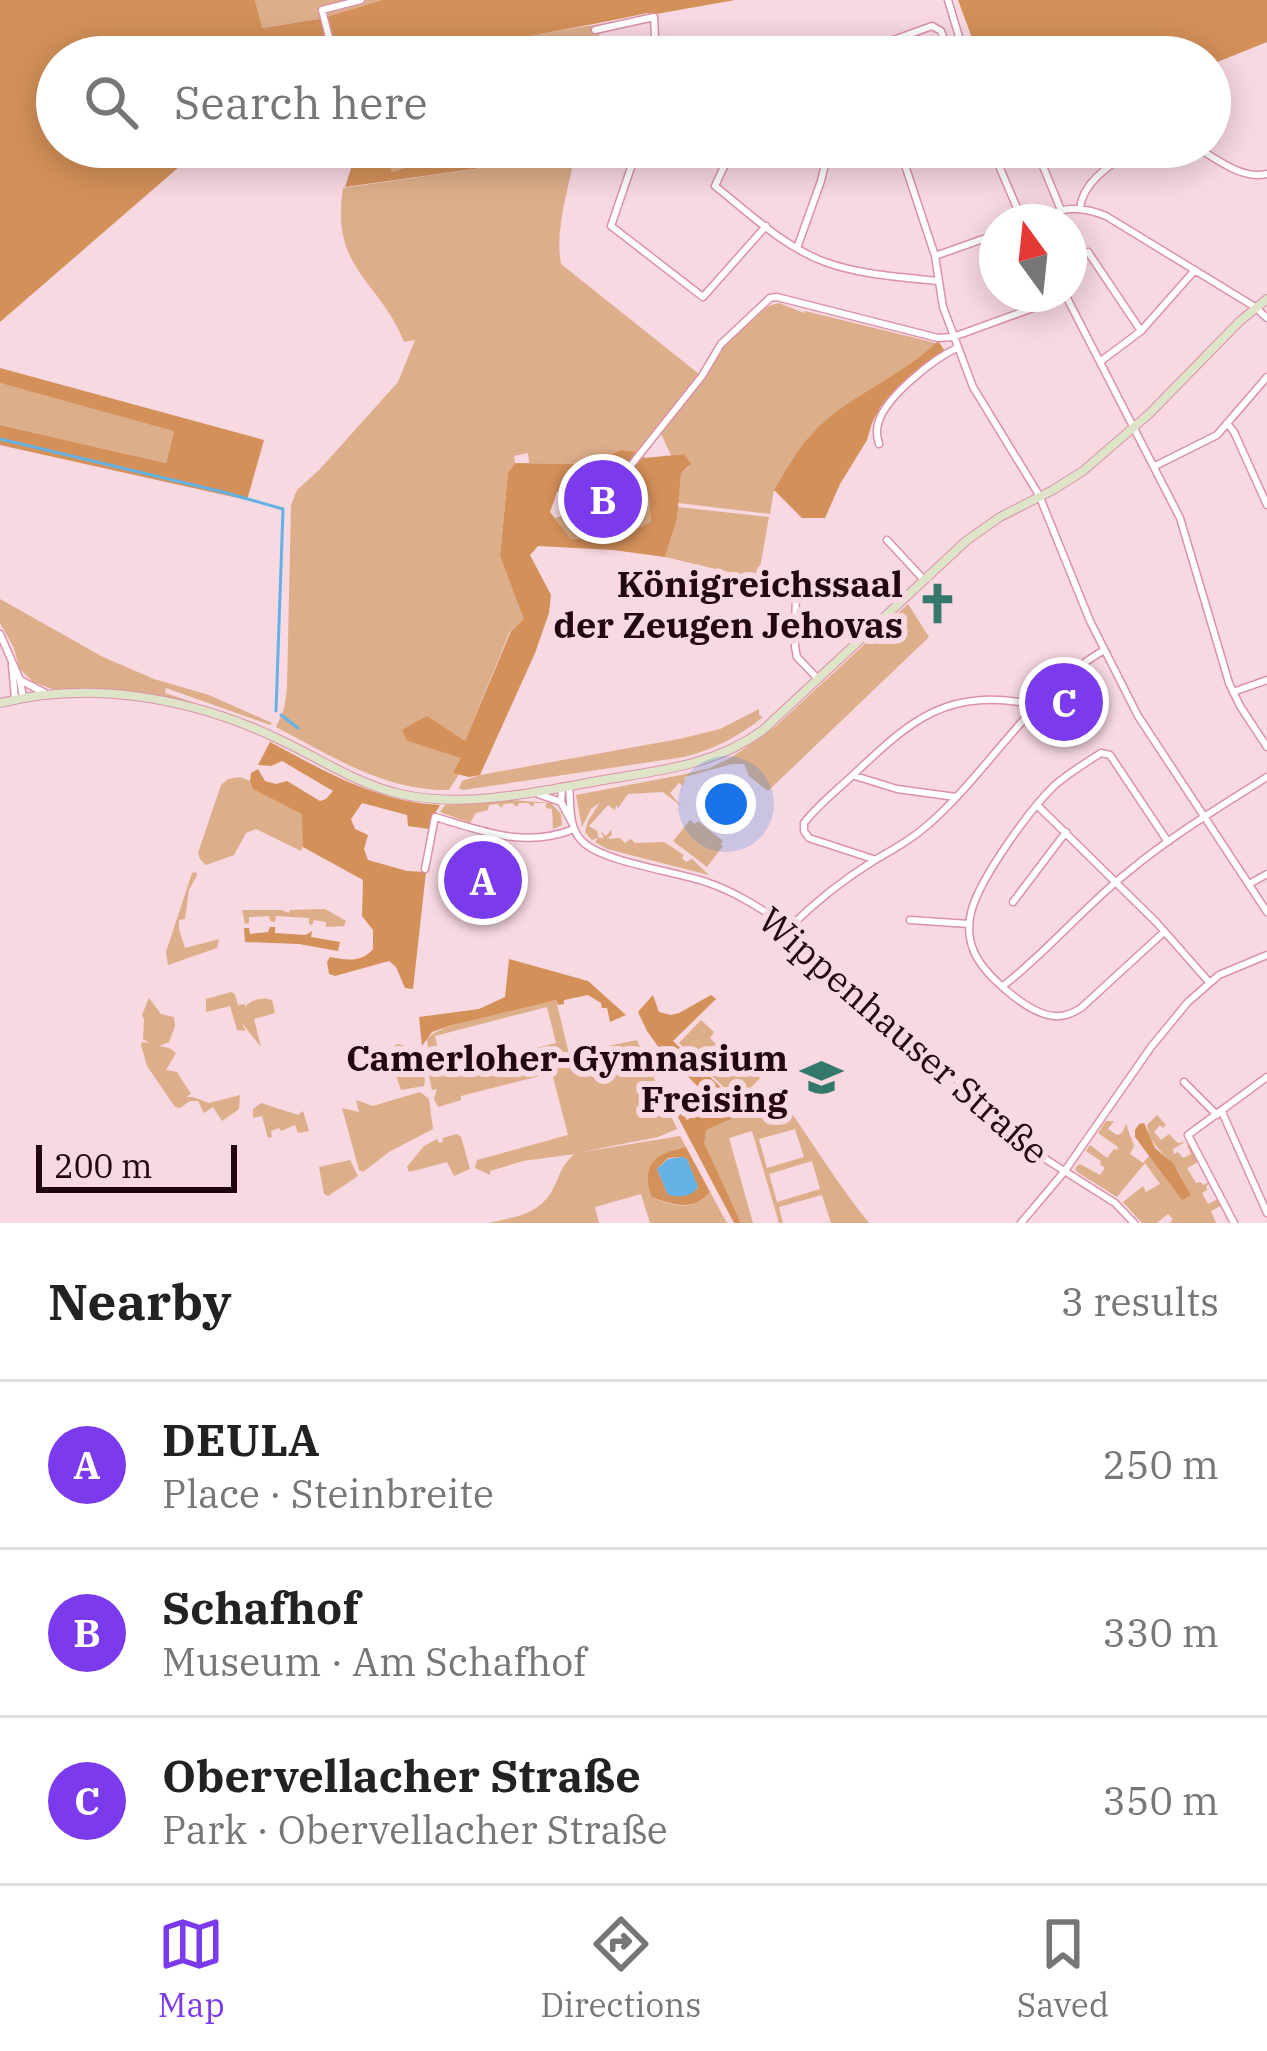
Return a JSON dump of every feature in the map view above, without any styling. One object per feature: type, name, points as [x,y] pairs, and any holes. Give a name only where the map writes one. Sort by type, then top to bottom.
[{"type":"main road","points":[[0,704],[49,694],[122,695],[224,715],[352,779],[398,793],[446,799],[566,787],[684,766],[727,752],[763,730],[984,527],[1083,471],[1267,299]]},
{"type":"street","points":[[329,36],[322,10],[361,0]]},
{"type":"street","points":[[948,0],[959,36]]},
{"type":"street","points":[[595,30],[654,17],[655,36]]},
{"type":"street","points":[[904,36],[932,26],[943,36]]},
{"type":"street","points":[[1231,166],[1258,177],[1267,174]]},
{"type":"street","points":[[631,168],[611,226],[703,297],[766,226]]},
{"type":"street","points":[[724,168],[715,186],[797,248],[852,270],[938,281]]},
{"type":"street","points":[[797,248],[824,168]]},
{"type":"street","points":[[905,168],[935,256],[953,337],[986,410],[1039,495],[1082,603],[1138,716],[1267,911]]},
{"type":"street","points":[[1001,168],[1018,204]]},
{"type":"street","points":[[1043,168],[1058,204]]},
{"type":"street","points":[[1080,204],[1089,185],[1110,168]]},
{"type":"street","points":[[1087,210],[1106,216],[1267,318]]},
{"type":"street","points":[[935,256],[979,240]]},
{"type":"street","points":[[1088,252],[1141,331]]},
{"type":"street","points":[[1101,361],[1141,331],[1195,270]]},
{"type":"street","points":[[569,500],[620,479],[702,376],[721,344],[773,296],[938,338],[1020,312]]},
{"type":"street","points":[[1075,312],[1180,518],[1233,692],[1267,747]]},
{"type":"street","points":[[879,444],[876,429],[896,394],[957,348]]},
{"type":"street","points":[[1155,466],[1209,440],[1267,376]]},
{"type":"street","points":[[1227,423],[1267,505]]},
{"type":"street","points":[[887,540],[924,580]]},
{"type":"street","points":[[790,581],[796,587],[797,658],[818,679]]},
{"type":"street","points":[[0,634],[20,680],[19,699]]},
{"type":"street","points":[[789,928],[875,860],[902,846],[956,797],[1037,705],[1105,650]]},
{"type":"street","points":[[13,662],[19,699]]},
{"type":"street","points":[[20,680],[49,694]]},
{"type":"street","points":[[1233,692],[1267,680]]},
{"type":"street","points":[[875,860],[808,838],[804,823],[903,730],[952,704],[998,698],[1037,705]]},
{"type":"street","points":[[1164,932],[1090,1001],[1069,1014],[1054,1016],[1037,1011],[976,957],[969,924],[980,886],[1038,806],[1066,776],[1106,753],[1168,842]]},
{"type":"street","points":[[853,775],[897,789],[956,797]]},
{"type":"street","points":[[1004,986],[1116,882],[1267,777]]},
{"type":"street","points":[[561,802],[566,787]]},
{"type":"street","points":[[566,787],[573,825]]},
{"type":"street","points":[[523,792],[561,802],[573,825]]},
{"type":"street","points":[[1038,806],[1209,982]]},
{"type":"street","points":[[425,869],[435,818],[525,839],[544,838],[573,825]]},
{"type":"street","name":"Wippenhauser Straße","points":[[573,825],[581,841],[599,854],[710,883],[789,928],[1033,1148],[1114,1203],[1134,1223]]},
{"type":"street","points":[[1013,902],[1066,832]]},
{"type":"street","points":[[1249,884],[1267,874]]},
{"type":"street","points":[[910,920],[969,924]]},
{"type":"street","points":[[1021,1223],[1064,1172],[1151,1047],[1209,982],[1267,955]]},
{"type":"street","points":[[1234,1223],[1188,1135],[1267,1077]]},
{"type":"street","points":[[1184,1082],[1219,1114],[1267,1213]]},
{"type":"shaded area","points":[[0,0],[255,0],[262,28],[319,19],[382,0],[735,0],[532,36],[36,36],[36,168],[178,168],[0,322]]},
{"type":"shaded area","points":[[255,0],[382,0],[319,19],[261,28]]},
{"type":"shaded area","points":[[958,0],[1267,0],[1267,42],[1231,57],[1231,36],[971,36]]},
{"type":"shaded area","points":[[601,24],[600,36],[525,36]]},
{"type":"shaded area","points":[[351,168],[390,168],[392,172],[482,168],[345,187]]},
{"type":"shaded area","points":[[484,168],[572,168],[561,225],[561,264],[700,377],[639,453],[621,450],[588,464],[529,463],[528,453],[514,456],[500,556],[525,619],[510,631],[465,741],[407,741],[462,758],[449,790],[380,778],[276,727],[287,688],[291,505],[297,490],[398,382],[415,340],[404,342],[350,256],[341,216],[343,188]]},
{"type":"shaded area","points":[[779,303],[936,343],[919,360],[838,412],[774,490],[770,514],[678,503],[681,473],[689,467],[684,454],[671,455],[661,434],[734,334],[754,314]]},
{"type":"shaded area","points":[[938,341],[945,351],[881,406],[825,518],[802,518],[774,490],[802,446],[842,408]]},
{"type":"shaded area","points":[[0,368],[264,440],[247,500],[0,445],[0,425],[166,463],[174,431],[0,383]]},
{"type":"shaded area","points":[[0,383],[174,430],[166,463],[0,425]]},
{"type":"shaded area","points":[[621,450],[645,458],[684,454],[691,464],[681,473],[677,519],[665,557],[538,546],[530,555],[551,595],[535,653],[480,775],[453,773],[461,758],[407,741],[402,730],[427,716],[465,741],[511,631],[524,619],[500,556],[508,473],[515,463],[588,464]],"holes":[[[591,472],[624,474],[634,498],[649,496],[651,522],[620,537],[571,539],[550,512],[557,492]]]},
{"type":"shaded area","points":[[649,495],[651,523],[620,537],[571,539],[555,518],[582,509],[584,514],[596,510],[598,514],[614,508],[613,504]]},
{"type":"shaded area","points":[[678,507],[769,517],[758,579],[665,557]]},
{"type":"shaded area","points":[[0,599],[103,657],[272,723],[166,688],[165,693],[267,727],[164,696],[52,689],[33,682],[19,668],[0,623]]},
{"type":"shaded area","points":[[908,604],[929,637],[768,791],[749,776],[744,764],[732,764],[685,777],[683,786],[679,783],[670,793],[682,807],[663,792],[628,794],[618,808],[608,805],[589,826],[599,838],[604,838],[600,831],[606,836],[611,830],[607,839],[664,842],[709,875],[607,849],[585,832],[600,802],[582,827],[576,795],[710,768],[732,757],[776,726]]},
{"type":"shaded area","points":[[1066,686],[1090,721],[1051,745],[1035,718]]},
{"type":"shaded area","points":[[759,709],[763,717],[744,731],[684,757],[459,788],[462,781],[480,775],[720,729]]},
{"type":"shaded area","points":[[270,742],[373,791],[440,805],[429,829],[408,826],[407,815],[362,803],[351,819],[355,829],[368,835],[364,849],[368,860],[426,872],[413,989],[405,988],[389,961],[329,974],[330,957],[359,958],[373,949],[373,930],[362,916],[363,880],[303,847],[302,814],[253,789],[251,773],[258,769],[265,781],[287,781],[320,801],[333,791],[282,761],[258,765]]},
{"type":"shaded area","points":[[240,777],[304,813],[301,851],[256,829],[246,833],[234,855],[206,865],[200,859],[221,785]]},
{"type":"shaded area","points":[[511,800],[551,803],[561,814],[562,825],[553,829],[552,809],[546,803],[489,805],[470,823],[440,812],[445,805]]},
{"type":"shaded area","points":[[690,820],[723,841],[707,867],[673,841]]},
{"type":"shaded area","points":[[196,872],[179,929],[185,948],[219,939],[217,948],[168,965],[166,952],[192,873]]},
{"type":"shaded area","points":[[325,909],[346,921],[344,926],[326,927],[326,922],[314,920],[312,925],[309,918],[276,916],[275,922],[269,916],[249,917],[245,924],[242,910],[289,913]]},
{"type":"shaded area","points":[[275,927],[275,933],[306,935],[312,931],[311,937],[340,942],[338,951],[245,942],[244,928],[250,934],[268,932]]},
{"type":"shaded area","points":[[509,959],[588,981],[626,1015],[610,1022],[607,1008],[588,995],[564,1000],[564,1004],[556,1000],[452,1025],[432,1032],[422,1046],[419,1017],[479,1009],[505,997]]},
{"type":"shaded area","points":[[231,992],[238,1005],[245,1007],[257,999],[272,1000],[275,1013],[254,1019],[261,1047],[241,1022],[246,1031],[237,1030],[230,1006],[206,1012],[206,999]]},
{"type":"shaded area","points":[[653,995],[659,1012],[671,1015],[711,995],[716,999],[673,1041],[737,1103],[773,1088],[778,1093],[706,1130],[704,1143],[741,1223],[734,1223],[672,1106],[677,1104],[687,1120],[714,1103],[647,1031],[638,1012]]},
{"type":"shaded area","points":[[149,998],[161,1014],[174,1017],[169,1042],[159,1046],[176,1053],[166,1070],[177,1072],[191,1094],[186,1097],[209,1103],[240,1095],[239,1109],[222,1121],[213,1107],[204,1113],[198,1101],[175,1107],[147,1066],[141,1045],[149,1043],[143,1039],[142,1015]]},
{"type":"shaded area","points":[[556,1000],[569,1054],[637,1040],[677,1129],[576,1153],[680,1136],[686,1147],[659,1157],[650,1169],[651,1197],[683,1205],[710,1192],[727,1223],[650,1223],[641,1194],[595,1207],[599,1223],[488,1223],[525,1214],[541,1204],[575,1154],[523,1161],[490,1171],[490,1175],[475,1168],[477,1160],[568,1135],[552,1073],[461,1096],[461,1100],[438,1107],[424,1052],[427,1039],[467,1020]],"holes":[[[547,1007],[556,1043],[443,1071],[435,1036]]]},
{"type":"shaded area","points":[[701,1020],[714,1032],[710,1038],[716,1044],[722,1039],[761,1077],[738,1101],[704,1068],[722,1048],[702,1066],[679,1043]]},
{"type":"shaded area","points":[[395,1045],[419,1052],[424,1086],[401,1090],[395,1073],[401,1071]]},
{"type":"shaded area","points":[[420,1092],[429,1099],[433,1129],[363,1172],[359,1170],[342,1108],[359,1112],[356,1100],[373,1106]]},
{"type":"shaded area","points":[[778,1093],[869,1223],[831,1223],[822,1195],[779,1207],[783,1223],[779,1223],[752,1131],[729,1138],[753,1223],[741,1223],[703,1143],[706,1130]],"holes":[[[795,1129],[804,1157],[767,1168],[759,1139]],[[812,1161],[820,1189],[777,1202],[769,1174]]]},
{"type":"shaded area","points":[[261,1103],[298,1115],[303,1111],[309,1131],[298,1133],[295,1125],[271,1131],[268,1138],[262,1116],[253,1118],[253,1109]]},
{"type":"shaded area","points":[[1157,1115],[1166,1125],[1154,1132],[1161,1140],[1169,1134],[1178,1143],[1185,1142],[1173,1149],[1183,1158],[1191,1154],[1189,1144],[1200,1161],[1187,1168],[1196,1183],[1209,1182],[1203,1166],[1212,1182],[1202,1193],[1208,1204],[1218,1199],[1214,1191],[1224,1204],[1211,1211],[1216,1223],[1170,1223],[1173,1219],[1168,1214],[1157,1223],[1142,1223],[1123,1202],[1143,1186],[1146,1192],[1160,1184],[1145,1163],[1117,1197],[1077,1172],[1080,1164],[1100,1175],[1105,1168],[1101,1161],[1086,1151],[1090,1145],[1107,1158],[1117,1150],[1098,1133],[1106,1121],[1114,1121],[1108,1129],[1117,1135],[1126,1124],[1134,1146],[1130,1154],[1143,1163],[1149,1156],[1190,1194],[1151,1138],[1147,1125]]},
{"type":"shaded area","points":[[1144,1123],[1155,1148],[1173,1163],[1191,1195],[1182,1200],[1135,1137],[1135,1130]]},
{"type":"shaded area","points":[[457,1134],[470,1169],[454,1176],[447,1162],[409,1172],[407,1167],[424,1146]]},
{"type":"shaded area","points":[[686,1147],[710,1192],[697,1202],[675,1204],[651,1197],[649,1169],[658,1157]],"holes":[[[668,1158],[687,1159],[698,1188],[684,1196],[668,1195],[657,1169]]]},
{"type":"shaded area","points":[[350,1160],[358,1176],[328,1196],[324,1194],[319,1167]]},
{"type":"water","points":[[682,1157],[698,1187],[688,1195],[668,1195],[657,1169],[668,1159]]},
{"type":"waterway","points":[[0,439],[283,509],[276,711]]},
{"type":"waterway","points":[[281,715],[298,728]]},
{"type":"place","name":"Schafhof","points":[[603,499]]},
{"type":"place","name":"Königreichssaal der Zeugen Jehovas","points":[[937,604]]},
{"type":"place","name":"Obervellacher Straße","points":[[1064,702]]},
{"type":"place","name":"DEULA","points":[[483,880]]},
{"type":"place","name":"Camerloher-Gymnasium Freising","points":[[822,1078]]}]
